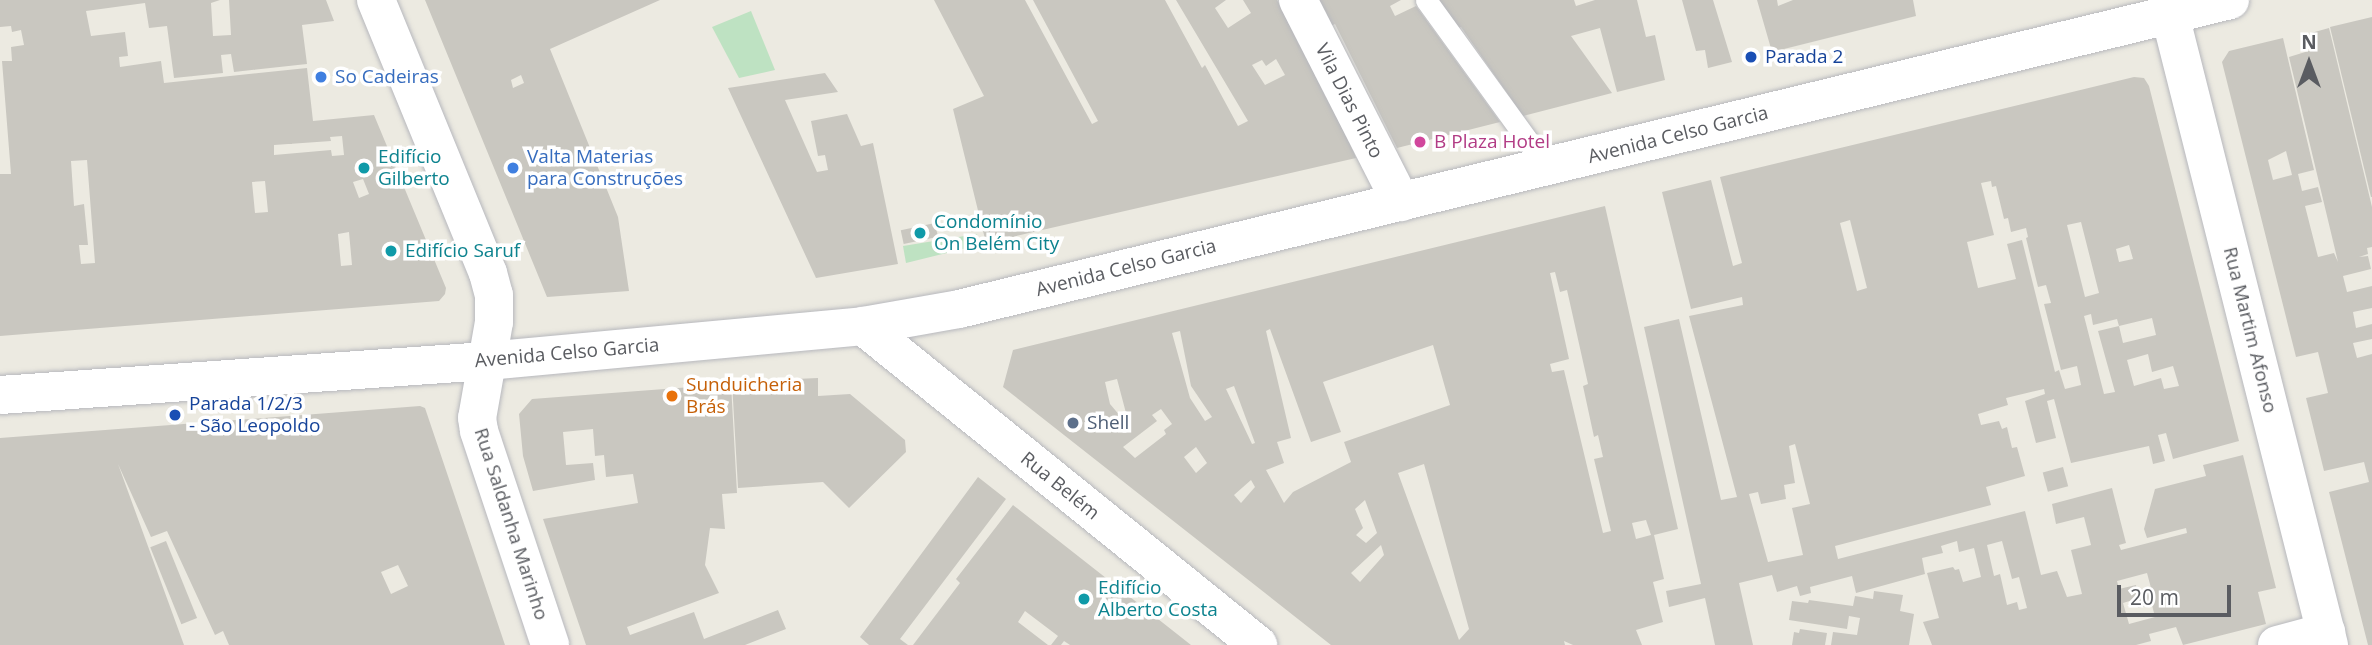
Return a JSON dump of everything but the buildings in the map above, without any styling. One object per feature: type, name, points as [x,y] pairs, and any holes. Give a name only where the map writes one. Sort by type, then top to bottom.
[{"type":"main road","name":"Rua Saldanha Marinho","points":[[376,0],[488,273],[494,309],[477,418],[478,431],[550,645]]},
{"type":"main road","name":"Vila Dias Pinto","points":[[1298,0],[1401,202]]},
{"type":"main road","name":"Avenida Celso Garcia","points":[[0,395],[487,361],[863,326],[959,309],[2230,0]]},
{"type":"main road","name":"Rua Martim Afonso","points":[[2170,15],[2327,639]]},
{"type":"main road","name":"Rua Belém","points":[[863,326],[1258,645]]},
{"type":"main road","points":[[2277,645],[2327,639]]},
{"type":"lane","points":[[1426,0],[1547,167]]},
{"type":"green space","points":[[751,11],[775,70],[739,78],[712,27]]},
{"type":"green space","points":[[977,234],[979,245],[906,263],[903,246]]},
{"type":"place","name":"Parada 2","points":[[1751,57]]},
{"type":"place","name":"So Cadeiras","points":[[321,77]]},
{"type":"place","name":"B Plaza Hotel","points":[[1420,142]]},
{"type":"place","name":"Edifício Gilberto","points":[[364,168]]},
{"type":"place","name":"Valta Materias para Construções","points":[[513,168]]},
{"type":"place","name":"Condomínio On Belém City","points":[[920,233]]},
{"type":"place","name":"Edifício Saruf","points":[[391,251]]},
{"type":"place","name":"Sunduicheria Brás","points":[[672,396]]},
{"type":"place","name":"Parada 1/2/3 - São Leopoldo","points":[[175,415]]},
{"type":"place","name":"Shell","points":[[1073,423]]},
{"type":"place","name":"Edifício Alberto Costa","points":[[1084,599]]}]
